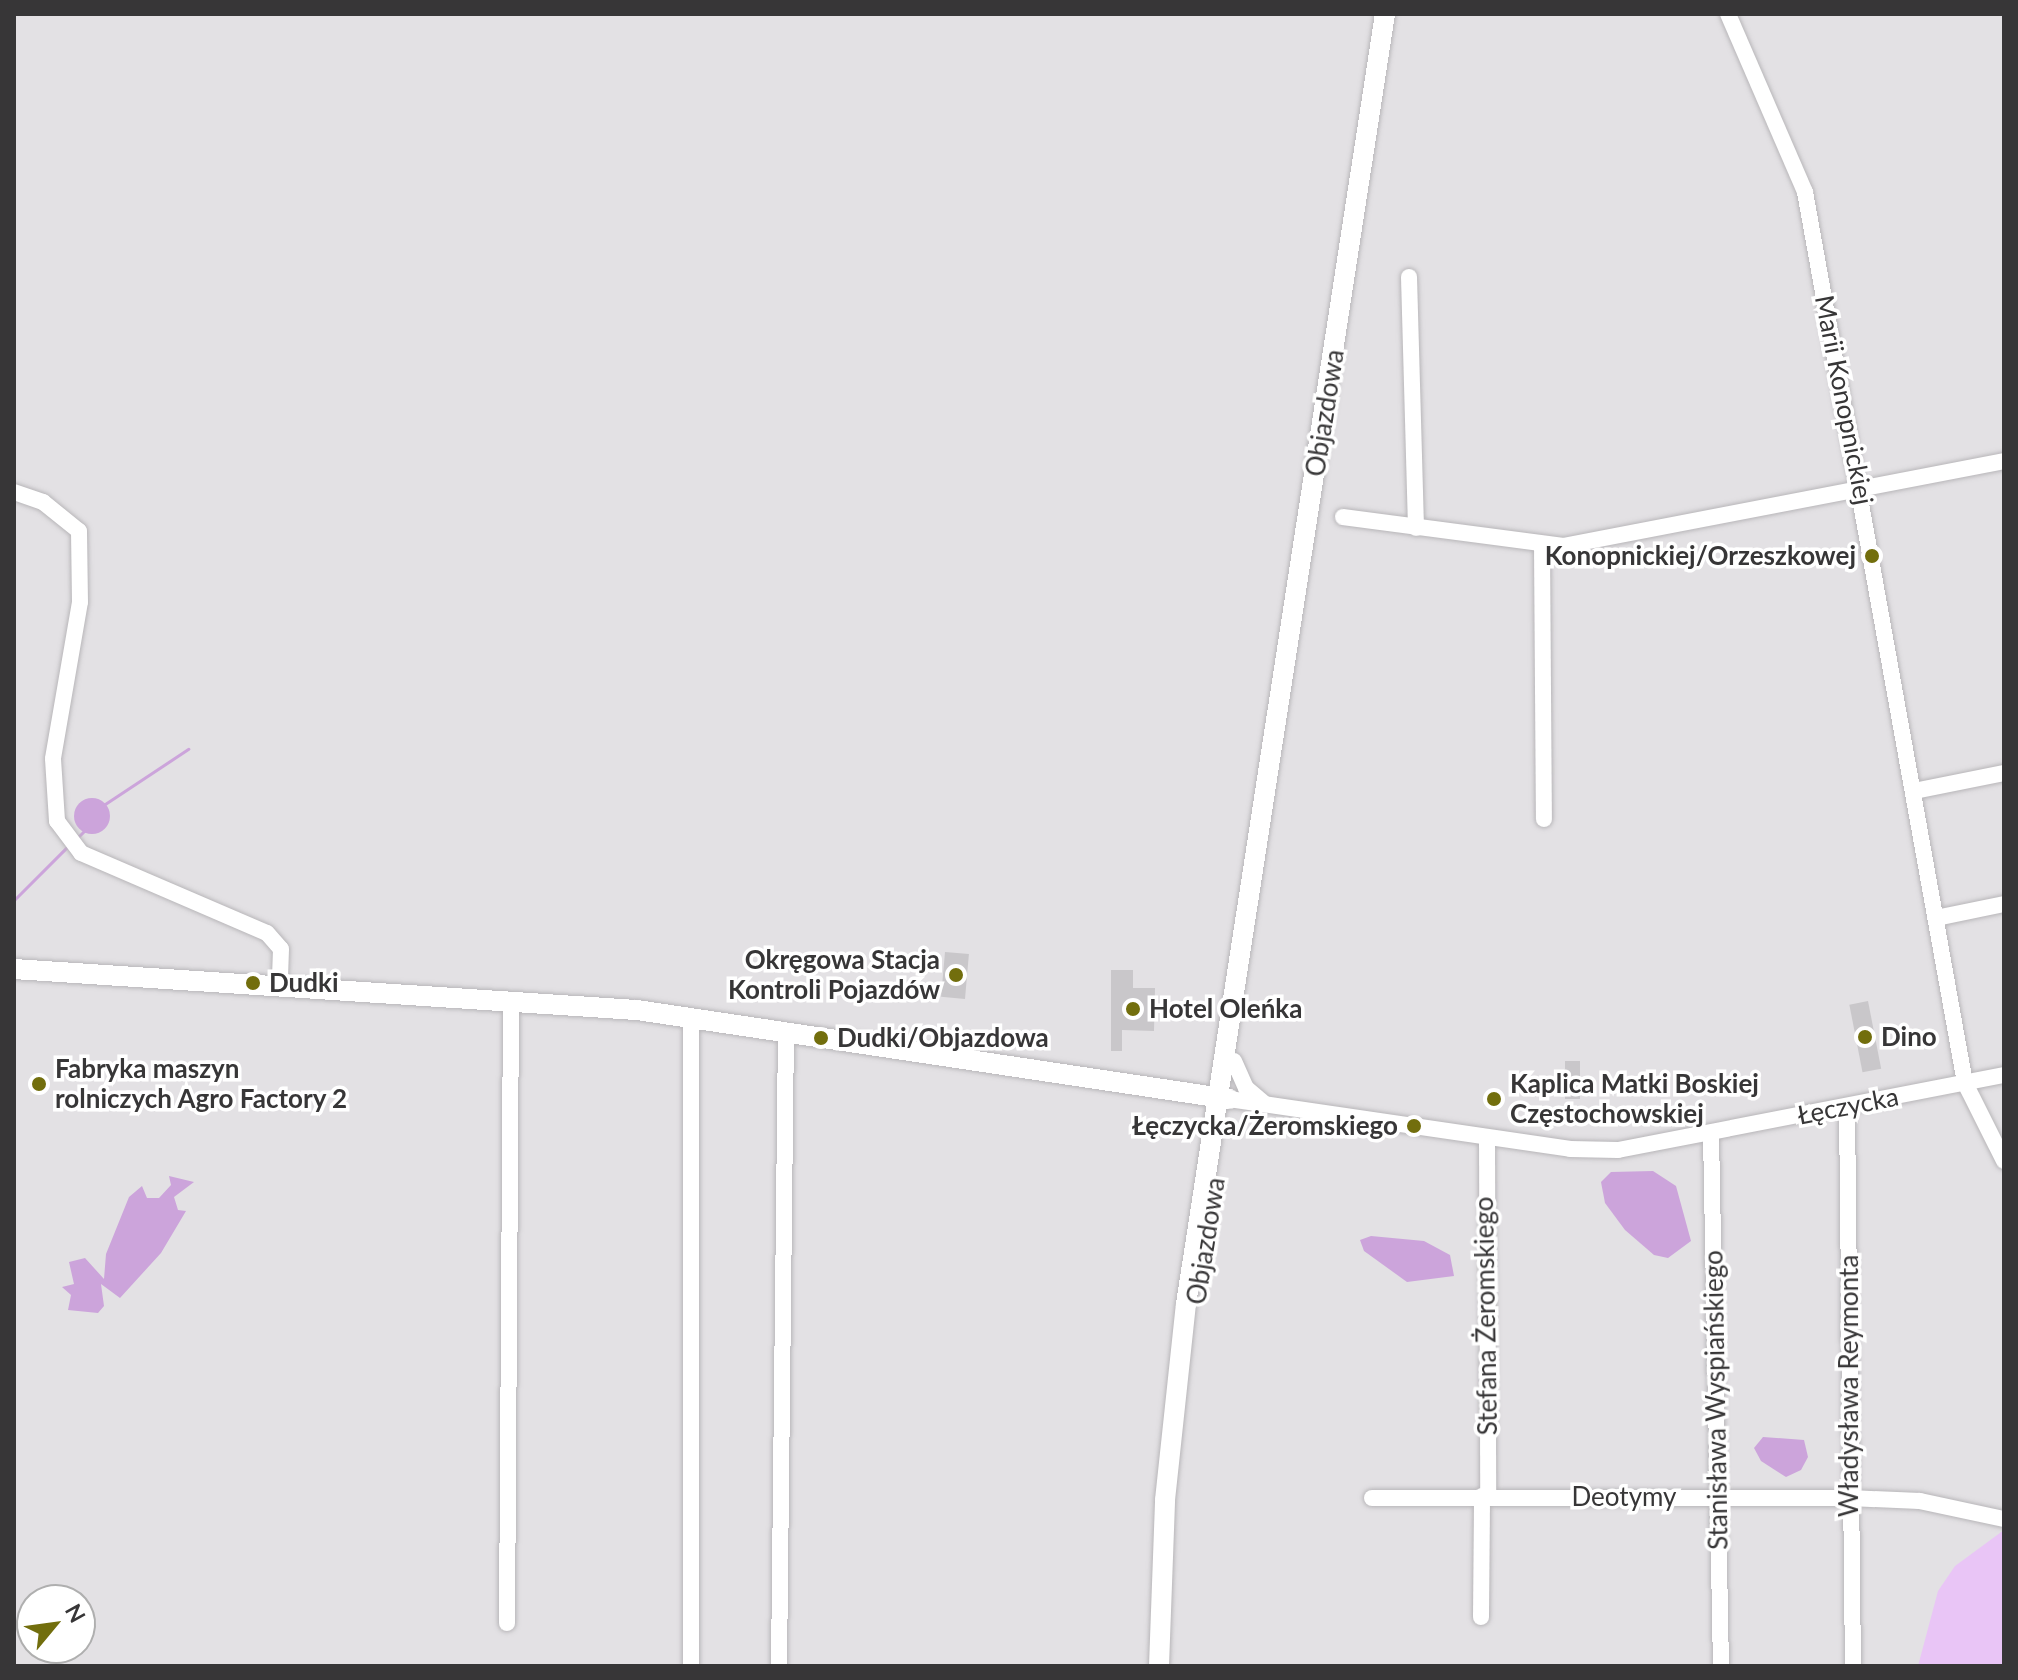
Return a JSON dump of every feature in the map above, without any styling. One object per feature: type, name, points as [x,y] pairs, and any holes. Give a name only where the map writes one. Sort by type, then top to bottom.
[{"type":"main road","name":"Objazdowa","points":[[1159,1666],[1165,1500],[1179,1384],[1385,14]]},
{"type":"main road","name":"Objazdowa","points":[[1223,1098],[1234,1061],[1252,956],[1265,812]]},
{"type":"main road","points":[[14,969],[511,1001],[691,1018],[1223,1098]]},
{"type":"street","name":"Marii Konopnickiej","points":[[1728,14],[1805,192],[1965,1083],[2004,1161]]},
{"type":"street","points":[[1409,277],[1416,528]]},
{"type":"street","points":[[1343,517],[1542,546],[2004,461]]},
{"type":"street","points":[[14,492],[43,502],[79,531],[80,602],[53,759],[57,821],[81,853],[267,933],[281,949],[280,985]]},
{"type":"street","points":[[1542,546],[1544,819]]},
{"type":"street","points":[[1914,791],[2004,773]]},
{"type":"street","points":[[1936,918],[2004,904]]},
{"type":"street","points":[[507,1623],[511,1001]]},
{"type":"street","points":[[691,1018],[691,1666]]},
{"type":"street","points":[[779,1666],[786,1033]]},
{"type":"street","points":[[1234,1061],[1246,1088],[1266,1105]]},
{"type":"street","name":"Łęczycka","points":[[1223,1098],[1487,1137],[1618,1150],[2004,1075]]},
{"type":"street","name":"Władysława Reymonta","points":[[1847,1107],[1853,1666]]},
{"type":"street","name":"Stanisława Wyspiańskiego","points":[[1711,1133],[1721,1666]]},
{"type":"street","name":"Stefana Żeromskiego","points":[[1485,1496],[1487,1137]]},
{"type":"street","points":[[1481,1617],[1485,1496]]},
{"type":"street","name":"Deotymy","points":[[1372,1498],[1850,1498],[1920,1501],[2004,1519]]},
{"type":"shaded area","points":[[92,798],[104,804],[110,816],[104,828],[92,834],[80,828],[74,816],[80,804]]},
{"type":"shaded area","points":[[1653,1171],[1676,1186],[1691,1241],[1668,1258],[1654,1255],[1625,1230],[1605,1203],[1601,1182],[1611,1172]]},
{"type":"shaded area","points":[[169,1176],[194,1182],[174,1197],[178,1210],[186,1211],[161,1253],[120,1298],[101,1284],[104,1306],[98,1313],[68,1310],[71,1295],[62,1287],[74,1284],[69,1262],[85,1258],[104,1279],[106,1254],[129,1197],[142,1186],[147,1198],[159,1198],[171,1185]]},
{"type":"shaded area","points":[[1371,1236],[1424,1241],[1450,1255],[1454,1276],[1407,1282],[1364,1251],[1360,1240]]},
{"type":"shaded area","points":[[1763,1437],[1804,1440],[1808,1457],[1801,1470],[1786,1477],[1761,1461],[1754,1448]]},
{"type":"shaded area","points":[[2004,1530],[2004,1666],[1918,1666],[1938,1591],[1955,1566]]},
{"type":"building","name":"Okręgowa Stacja Kontroli Pojazdów","points":[[945,952],[969,954],[965,999],[941,997]]},
{"type":"building","name":"Hotel Oleńka","points":[[1111,970],[1133,970],[1133,988],[1155,988],[1154,1031],[1122,1030],[1122,1051],[1111,1051]]},
{"type":"building","name":"Dino","points":[[1868,1001],[1881,1069],[1863,1072],[1849,1005]]},
{"type":"building","points":[[1565,1061],[1580,1061],[1580,1099],[1565,1099]]},
{"type":"waterway","points":[[105,804],[188,749]]},
{"type":"waterway","points":[[79,836],[86,829]]},
{"type":"waterway","points":[[14,900],[66,848]]},
{"type":"place","name":"Konopnickiej/Orzeszkowej","points":[[1872,556]]},
{"type":"place","name":"Okręgowa Stacja Kontroli Pojazdów","points":[[956,975]]},
{"type":"place","name":"Dudki","points":[[253,983]]},
{"type":"place","name":"Hotel Oleńka","points":[[1133,1009]]},
{"type":"place","name":"Dino","points":[[1865,1037]]},
{"type":"place","name":"Dudki/Objazdowa","points":[[821,1038]]},
{"type":"place","name":"Fabryka maszyn rolniczych Agro Factory 2","points":[[39,1084]]},
{"type":"place","name":"Kaplica Matki Boskiej Częstochowskiej","points":[[1494,1099]]},
{"type":"place","name":"Łęczycka/Żeromskiego","points":[[1414,1126]]}]
